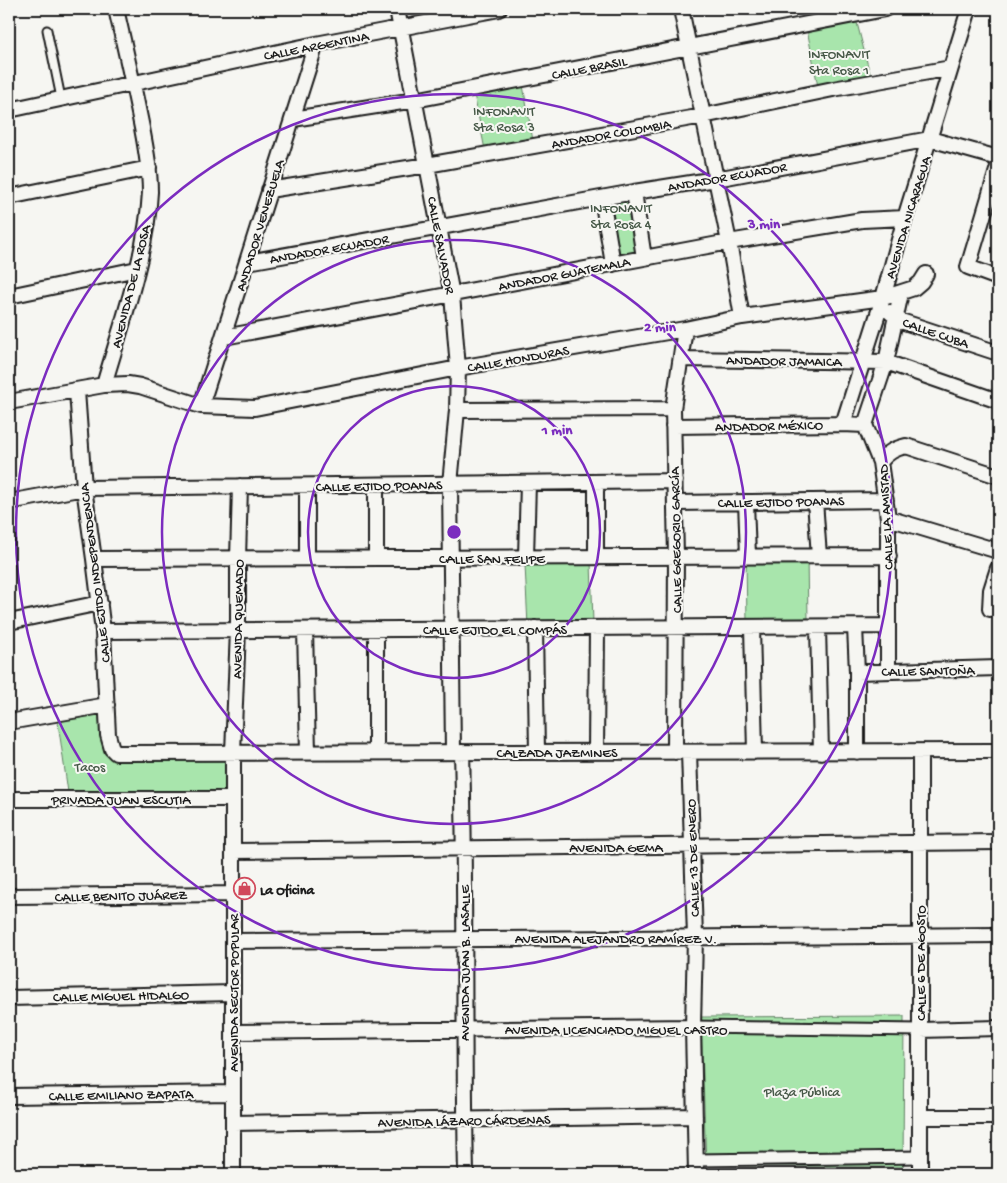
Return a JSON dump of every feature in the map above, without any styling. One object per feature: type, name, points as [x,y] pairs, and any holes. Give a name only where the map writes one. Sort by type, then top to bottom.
[{"type":"street","name":"AVENIDA DE LA ROSA","points":[[104,385],[137,269],[150,193],[149,168],[134,82],[116,9]]},
{"type":"street","name":"CALLE SALVADOR","points":[[397,9],[452,294],[458,368],[457,410],[450,484],[452,629]]},
{"type":"street","name":"CALLE ARGENTINA","points":[[9,110],[316,44],[499,9]]},
{"type":"street","points":[[681,9],[729,242],[742,317]]},
{"type":"street","name":"CALLE BRASIL","points":[[293,119],[415,100],[885,9]]},
{"type":"street","name":"AVENIDA NICARAGUA","points":[[843,424],[883,298],[905,218],[969,9]]},
{"type":"street","name":"ANDADOR VENEZUELA","points":[[201,406],[316,44]]},
{"type":"street","name":"ANDADOR COLOMBIA","points":[[269,190],[427,166],[703,116],[833,89],[951,68]]},
{"type":"street","name":"ANDADOR ECUADOR","points":[[248,262],[930,139],[998,158]]},
{"type":"street","points":[[998,167],[995,194],[968,267],[998,278]]},
{"type":"street","points":[[9,197],[149,168]]},
{"type":"street","points":[[634,192],[644,258]]},
{"type":"street","points":[[602,198],[613,264]]},
{"type":"street","name":"ANDADOR GUATEMALA","points":[[224,337],[729,242],[862,220],[905,218]]},
{"type":"street","points":[[9,296],[137,269]]},
{"type":"street","name":"CALLE HONDURAS","points":[[9,402],[104,385],[128,384],[140,386],[201,406],[254,408],[458,368],[685,329],[742,317],[883,298],[914,288],[926,274]]},
{"type":"street","points":[[880,462],[865,425],[886,362],[901,293]]},
{"type":"street","name":"CALLE CUBA","points":[[883,298],[890,313],[900,321],[998,353]]},
{"type":"street","name":"CALLE GREGORIO GARCÍA","points":[[682,752],[676,628],[673,409],[685,329]]},
{"type":"street","name":"ANDADOR JAMAICA","points":[[681,359],[886,362],[998,401]]},
{"type":"street","name":"CALLE EJIDO INDEPENDENCIA","points":[[77,391],[84,488],[103,631],[108,735],[112,749],[116,753]]},
{"type":"street","points":[[457,410],[673,409]]},
{"type":"street","name":"ANDADOR MÉXICO","points":[[673,426],[865,425]]},
{"type":"street","name":"CALLE LA AMISTAD","points":[[888,671],[888,518],[880,462],[887,453],[896,448],[906,446],[998,476]]},
{"type":"street","name":"CALLE EJIDO POANAS","points":[[9,502],[84,488],[675,481]]},
{"type":"street","points":[[596,482],[596,557]]},
{"type":"street","points":[[526,558],[528,483]]},
{"type":"street","points":[[376,485],[376,558]]},
{"type":"street","name":"AVENIDA QUEMADO","points":[[233,752],[238,630],[240,486]]},
{"type":"street","points":[[307,486],[307,558]]},
{"type":"street","name":"CALLE EJIDO POANAS","points":[[675,503],[886,500]]},
{"type":"street","points":[[816,501],[819,556]]},
{"type":"street","points":[[746,502],[748,556]]},
{"type":"street","points":[[888,518],[998,551]]},
{"type":"street","name":"CALLE SAN FELIPE","points":[[94,559],[889,556]]},
{"type":"street","points":[[990,608],[991,590],[998,568]]},
{"type":"street","points":[[9,622],[100,603]]},
{"type":"street","name":"CALLE EJIDO EL COMPÁS","points":[[103,631],[887,626]]},
{"type":"street","points":[[752,627],[755,752]]},
{"type":"street","points":[[818,627],[820,752]]},
{"type":"street","points":[[855,627],[857,752]]},
{"type":"street","points":[[535,628],[537,752]]},
{"type":"street","points":[[596,628],[596,752]]},
{"type":"street","points":[[376,629],[376,752]]},
{"type":"street","name":"AVENIDA JUAN B. LASALLE","points":[[452,629],[457,752],[464,848],[463,1030],[466,1174]]},
{"type":"street","points":[[305,630],[308,752]]},
{"type":"street","name":"CALLE SANTOÑA","points":[[857,672],[998,668]]},
{"type":"street","points":[[9,722],[107,704]]},
{"type":"street","name":"AVENIDA SECTOR POPULAR","points":[[233,752],[233,1174]]},
{"type":"street","name":"CALLE 13 DE ENERO","points":[[682,752],[695,937],[693,1027],[696,1174]]},
{"type":"street","name":"CALLE 6 DE AGOSTO","points":[[920,752],[920,1174]]},
{"type":"street","name":"CALZADA JAZMINES","points":[[116,753],[998,752]]},
{"type":"street","name":"PRIVADA JUAN ESCUTIA","points":[[9,799],[233,799]]},
{"type":"street","name":"AVENIDA GEMA","points":[[233,851],[998,842]]},
{"type":"street","name":"CALLE BENITO JUÁREZ","points":[[9,896],[233,894]]},
{"type":"street","name":"AVENIDA ALEJANDRO RAMÍREZ V.","points":[[233,942],[998,935]]},
{"type":"street","name":"CALLE MIGUEL HIDALGO","points":[[9,998],[233,993]]},
{"type":"street","name":"AVENIDA LICENCIADO MIGUEL CASTRO","points":[[233,1032],[693,1027],[920,1030],[998,1028]]},
{"type":"street","name":"CALLE EMILIANO ZAPATA","points":[[9,1096],[233,1093]]},
{"type":"street","name":"AVENIDA LÁZARO CÁRDENAS","points":[[233,1123],[695,1116]]},
{"type":"street","points":[[920,1117],[998,1117]]},
{"type":"street","points":[[696,1160],[920,1157]]},
{"type":"lane","points":[[47,30],[61,98]]},
{"type":"green space","name":"INFONAVIT Sta Rosa 1","points":[[855,15],[872,82],[819,92],[806,24]]},
{"type":"green space","name":"INFONAVIT Sta Rosa 3","points":[[522,80],[534,146],[486,155],[473,89]]},
{"type":"green space","name":"INFONAVIT Sta Rosa 4","points":[[634,192],[644,258],[613,264],[602,198]]},
{"type":"green space","points":[[807,557],[808,621],[747,622],[746,558]]},
{"type":"green space","points":[[591,562],[593,623],[528,626],[525,565]]},
{"type":"green space","name":"Tacos","points":[[106,707],[105,734],[123,758],[134,760],[229,757],[228,795],[68,792],[57,716]]},
{"type":"green space","name":"Plaza Pública","points":[[904,1016],[903,1167],[706,1166],[701,1017]]},
{"type":"place","name":"La Oficina","points":[[244,889]]}]
